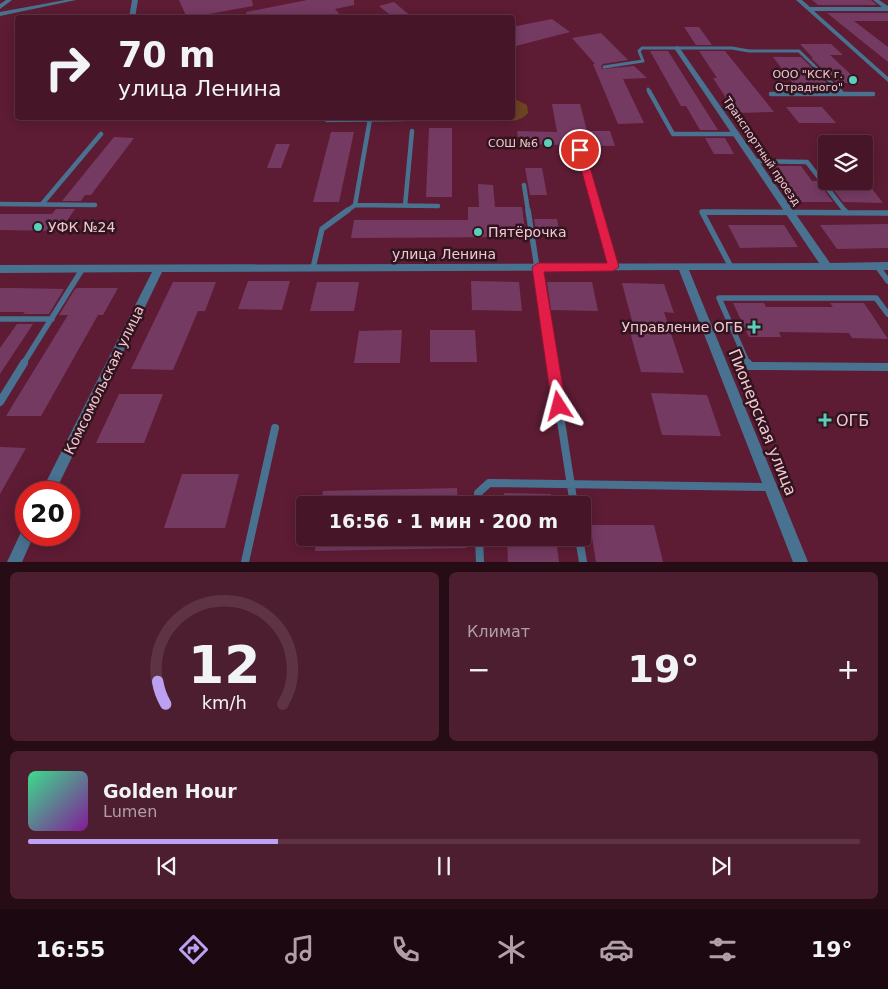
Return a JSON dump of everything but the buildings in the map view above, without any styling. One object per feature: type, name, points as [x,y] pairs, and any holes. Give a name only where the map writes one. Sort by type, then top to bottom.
[{"type":"street","points":[[0,7],[9,0]]},
{"type":"street","points":[[0,14],[74,0]]},
{"type":"street","points":[[132,15],[135,0]]},
{"type":"street","points":[[799,0],[888,80]]},
{"type":"street","points":[[876,0],[888,9]]},
{"type":"street","points":[[809,9],[888,9]]},
{"type":"street","name":"Транспортный проезд","points":[[678,48],[827,266]]},
{"type":"street","name":"улица Ленина","points":[[0,268],[888,266]]},
{"type":"street","name":"Пионерская улица","points":[[683,267],[801,562]]},
{"type":"street","name":"Комсомольская улица","points":[[53,481],[159,268]]},
{"type":"street","points":[[14,562],[22,546]]},
{"type":"lane","points":[[604,66],[643,61],[639,51],[642,48],[732,48],[748,52],[799,51],[843,94]]},
{"type":"lane","points":[[648,89],[673,134],[736,134]]},
{"type":"lane","points":[[771,94],[873,94]]},
{"type":"lane","points":[[355,205],[370,120]]},
{"type":"lane","points":[[405,206],[412,130]]},
{"type":"lane","points":[[42,204],[101,134]]},
{"type":"lane","points":[[580,150],[613,267]]},
{"type":"lane","points":[[755,161],[807,162],[847,213]]},
{"type":"lane","points":[[524,184],[573,496]]},
{"type":"lane","points":[[0,204],[95,205]]},
{"type":"lane","points":[[313,268],[322,229],[355,205],[438,206]]},
{"type":"lane","points":[[731,267],[702,212],[888,213]]},
{"type":"lane","points":[[877,266],[888,281]]},
{"type":"lane","points":[[0,402],[83,268]]},
{"type":"lane","points":[[888,314],[876,298],[719,298],[749,366],[888,367]]},
{"type":"lane","points":[[0,319],[52,319]]},
{"type":"lane","points":[[245,562],[275,428]]},
{"type":"lane","points":[[478,496],[478,493],[489,483],[771,487]]},
{"type":"lane","points":[[479,546],[480,562]]},
{"type":"lane","points":[[580,546],[583,562]]},
{"type":"shaded area","points":[[515,99],[527,105],[528,113],[521,119],[512,121],[503,120],[515,120]]},
{"type":"place","name":"ООО \"КСК г. Отрадного\"","points":[[853,80]]},
{"type":"place","name":"СОШ №6","points":[[548,143]]},
{"type":"place","name":"УФК №24","points":[[38,227]]},
{"type":"place","name":"Пятёрочка","points":[[478,232]]},
{"type":"place","name":"Управление ОГБ","points":[[754,327]]},
{"type":"place","name":"ОГБ","points":[[825,420]]},
{"type":"route","points":[[559,406],[538,267],[613,267],[580,150]]}]
